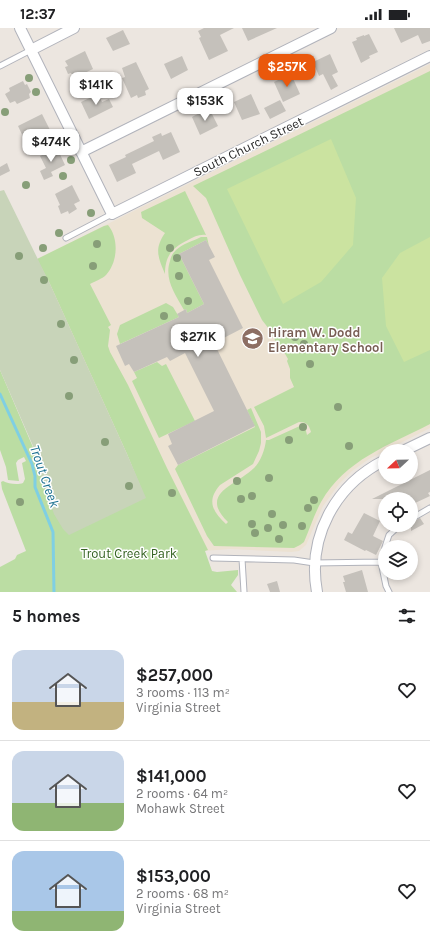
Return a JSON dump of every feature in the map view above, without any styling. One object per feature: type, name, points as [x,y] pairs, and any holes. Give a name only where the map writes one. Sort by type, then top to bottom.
[{"type":"street","points":[[20,28],[112,214]]},
{"type":"street","points":[[31,50],[74,28]]},
{"type":"street","points":[[81,152],[331,28]]},
{"type":"street","name":"South Church Street","points":[[112,214],[430,56]]},
{"type":"street","points":[[418,444],[430,438]]},
{"type":"street","points":[[317,592],[314,563],[322,529],[330,510],[351,483],[364,472],[378,464]]},
{"type":"lane","points":[[0,66],[31,50]]},
{"type":"lane","name":"South Church Street","points":[[66,238],[112,214]]},
{"type":"lane","points":[[418,515],[430,508]]},
{"type":"lane","points":[[213,558],[294,560],[314,563],[378,562]]},
{"type":"lane","points":[[242,559],[244,592]]},
{"type":"lane","points":[[385,580],[389,592]]},
{"type":"shaded area","name":"Hiram W. Dodd Elementary School","points":[[430,64],[430,428],[399,444],[378,444],[378,454],[352,471],[339,484],[323,506],[306,545],[299,551],[291,552],[230,549],[191,552],[127,454],[37,259]]},
{"type":"green space","points":[[430,71],[430,424],[390,444],[378,444],[378,450],[355,464],[342,475],[331,487],[321,502],[304,542],[294,548],[214,546],[207,536],[175,469],[178,465],[255,427],[247,410],[251,408],[261,432],[259,451],[253,464],[220,485],[213,496],[212,501],[215,511],[226,524],[228,522],[220,512],[217,504],[219,497],[223,490],[247,474],[259,462],[266,440],[302,425],[305,427],[307,435],[311,432],[307,424],[299,422],[266,438],[264,426],[254,407],[294,387],[290,378],[290,369],[287,361],[288,359],[284,352],[281,351],[269,329],[262,320],[240,275],[206,198],[193,186]]},
{"type":"green space","points":[[331,139],[356,198],[353,245],[321,282],[283,304],[227,189]]},
{"type":"green space","points":[[4,190],[50,284],[146,498],[69,535],[63,529],[54,514],[37,464],[33,446],[0,370],[0,191]]},
{"type":"green space","points":[[185,191],[206,235],[194,237],[182,243],[170,253],[166,262],[165,274],[160,263],[158,249],[165,233],[142,218],[141,212]]},
{"type":"green space","name":"Trout Creek Park","points":[[108,225],[114,236],[116,250],[113,264],[106,275],[90,284],[111,325],[108,327],[110,330],[108,346],[110,352],[128,385],[208,550],[205,551],[212,571],[238,570],[238,575],[231,585],[237,592],[0,592],[0,567],[15,559],[17,555],[26,551],[2,489],[1,482],[3,481],[16,484],[23,483],[25,479],[22,463],[26,461],[24,457],[16,463],[19,481],[8,480],[6,467],[0,450],[0,370],[35,452],[145,498],[127,454],[50,284],[37,259]]},
{"type":"green space","points":[[201,237],[207,237],[209,246],[206,240],[179,254],[204,304],[187,313],[171,286],[168,274],[169,268],[173,253],[178,248]]},
{"type":"green space","points":[[430,237],[430,350],[404,362],[386,326],[382,278],[400,253]]},
{"type":"green space","points":[[166,303],[173,307],[179,317],[120,344],[117,334],[120,325]]},
{"type":"green space","points":[[157,362],[162,366],[166,364],[195,421],[159,438],[132,381],[137,378],[134,372]]},
{"type":"building","points":[[204,28],[234,28],[220,35],[228,51],[209,60],[199,38],[201,37],[198,31]]},
{"type":"building","points":[[242,28],[277,28],[248,41]]},
{"type":"building","points":[[394,28],[430,28],[430,41],[422,44],[418,35],[401,43]]},
{"type":"building","points":[[123,30],[130,44],[113,51],[106,38]]},
{"type":"building","points":[[369,34],[378,52],[369,56],[370,58],[361,63],[352,42],[357,40],[356,38]]},
{"type":"building","points":[[85,51],[93,69],[74,78],[71,73],[68,74],[65,67],[68,66],[65,61]]},
{"type":"building","points":[[330,54],[338,72],[332,75],[338,86],[331,90],[323,74],[319,76],[313,62]]},
{"type":"building","points":[[182,56],[188,70],[171,79],[164,64]]},
{"type":"building","points":[[136,62],[149,89],[145,91],[146,95],[138,98],[137,95],[131,98],[122,78],[125,77],[122,68]]},
{"type":"building","points":[[291,74],[300,94],[283,102],[274,82]]},
{"type":"building","points":[[23,81],[25,85],[27,84],[31,92],[29,94],[30,98],[17,104],[15,101],[10,103],[5,94],[10,91],[9,88]]},
{"type":"building","points":[[98,94],[102,102],[109,99],[113,107],[89,119],[81,102]]},
{"type":"building","points":[[251,94],[260,114],[242,120],[234,102]]},
{"type":"building","points":[[280,100],[286,111],[270,119],[264,108]]},
{"type":"building","points":[[209,108],[218,126],[200,135],[192,117]]},
{"type":"building","points":[[42,114],[50,130],[34,138],[35,141],[27,145],[18,126]]},
{"type":"building","points":[[171,132],[180,152],[163,160],[159,151],[132,164],[136,173],[117,182],[109,165],[126,157],[125,155],[154,141],[152,137],[161,133],[162,136]]},
{"type":"building","points":[[57,148],[65,165],[51,172],[53,176],[44,180],[40,171],[46,168],[40,156]]},
{"type":"building","points":[[7,163],[10,171],[0,176],[0,167]]},
{"type":"building","points":[[72,185],[80,201],[74,204],[77,209],[69,214],[68,211],[61,214],[58,206],[60,205],[55,194]]},
{"type":"building","points":[[206,240],[215,257],[209,260],[243,328],[214,343],[255,426],[178,465],[168,446],[172,444],[168,434],[214,411],[185,353],[170,361],[167,357],[134,372],[129,364],[125,366],[116,346],[179,317],[177,314],[186,309],[187,313],[204,304],[179,254]]},
{"type":"building","points":[[430,470],[430,492],[428,493],[430,496],[418,502],[418,492],[386,492],[402,484],[418,484],[418,476]]},
{"type":"building","points":[[364,513],[378,520],[378,525],[373,536],[381,540],[378,540],[378,551],[376,555],[344,540],[348,532],[352,534]]},
{"type":"building","points":[[420,518],[424,524],[418,527],[418,519]]},
{"type":"building","points":[[362,570],[368,592],[346,592],[343,576]]},
{"type":"building","points":[[277,581],[280,592],[270,592],[267,584]]},
{"type":"waterway","name":"Trout Creek","points":[[0,394],[32,464],[35,476],[35,487],[53,532],[54,592]]},
{"type":"place","name":"Hiram W. Dodd Elementary School","points":[[253,339]]}]
